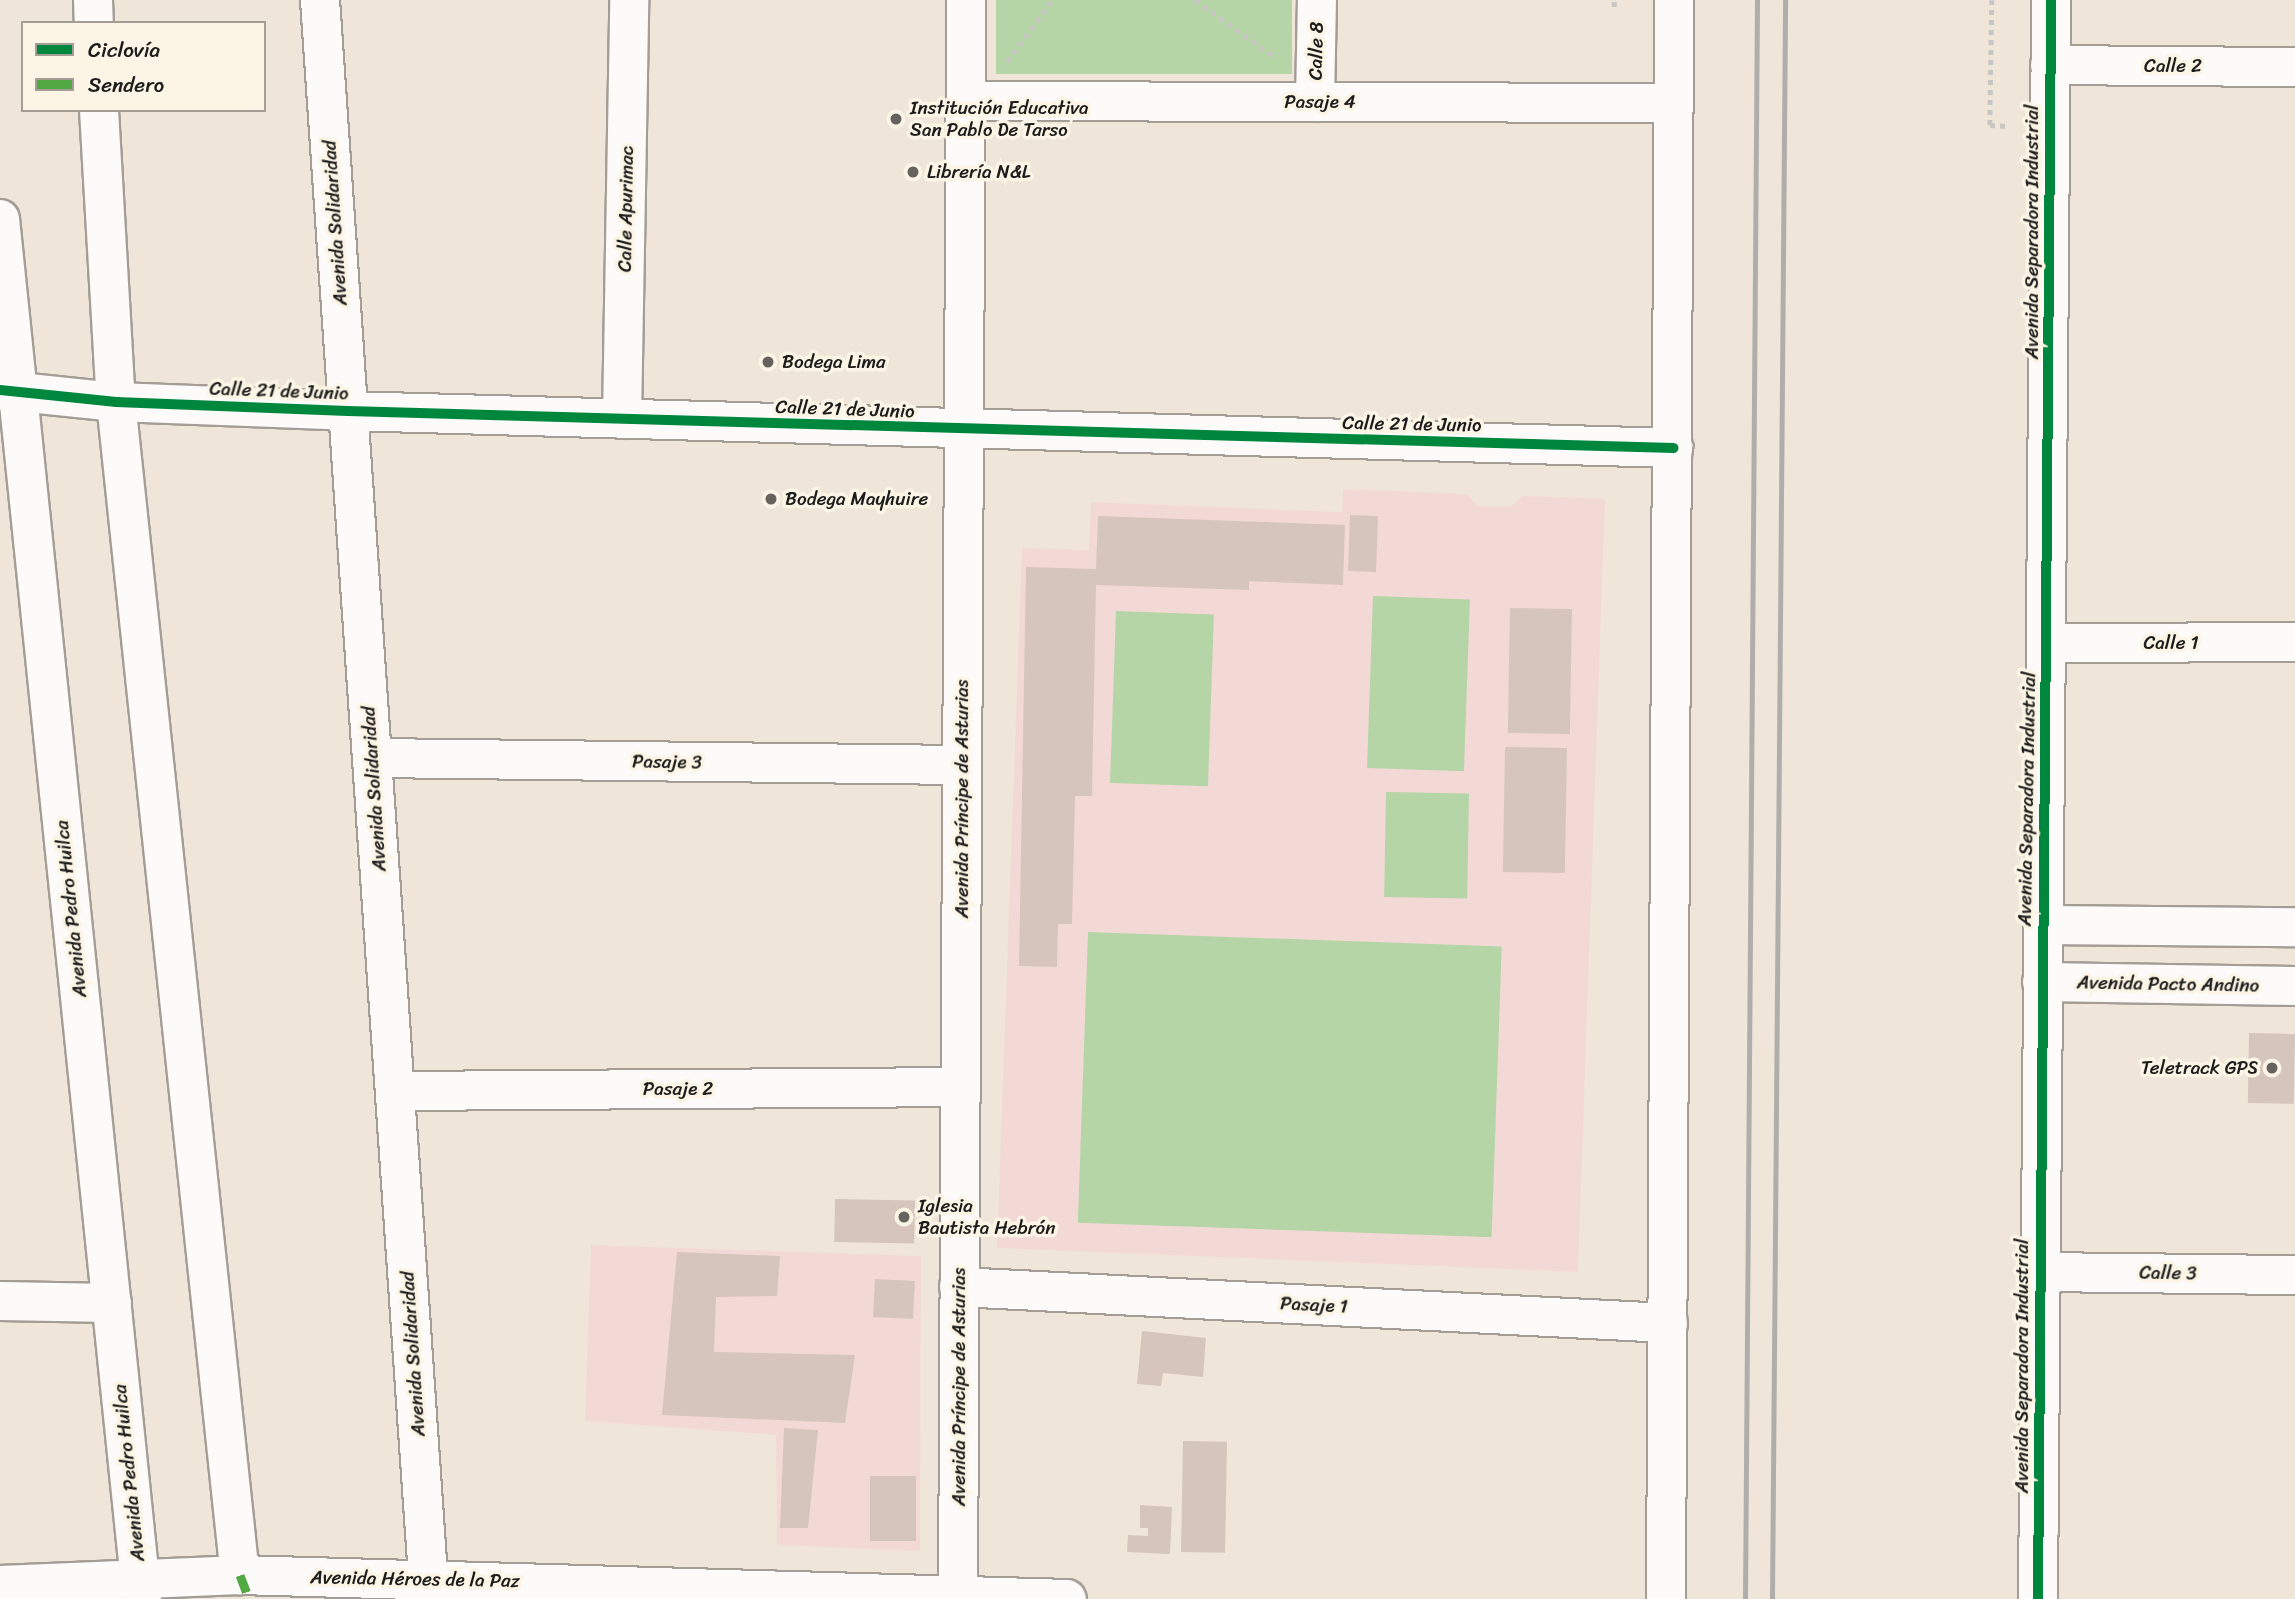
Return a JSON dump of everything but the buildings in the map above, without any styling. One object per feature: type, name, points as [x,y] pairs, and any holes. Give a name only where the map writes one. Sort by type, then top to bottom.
[{"type":"street","points":[[93,0],[94,21]]},
{"type":"street","name":"Avenida Solidaridad","points":[[320,0],[428,1578]]},
{"type":"street","name":"Calle Apurimac","points":[[622,419],[629,0]]},
{"type":"street","name":"Avenida Príncipe de Asturias","points":[[958,1596],[966,0]]},
{"type":"street","name":"Calle 8","points":[[1315,102],[1317,0]]},
{"type":"street","points":[[1666,1599],[1674,0]]},
{"type":"street","name":"Avenida Separadora Industrial","points":[[2038,1599],[2051,0]]},
{"type":"street","name":"Calle 2","points":[[2050,65],[2295,67]]},
{"type":"street","name":"Pasaje 4","points":[[965,101],[1674,103]]},
{"type":"street","points":[[99,112],[116,402],[240,1575]]},
{"type":"street","name":"Avenida Pedro Huilca","points":[[0,219],[9,390],[112,1303],[141,1591]]},
{"type":"street","name":"Calle 21 de Junio","points":[[9,390],[116,402],[348,411],[1673,449]]},
{"type":"street","name":"Calle 1","points":[[2046,643],[2295,642]]},
{"type":"street","name":"Pasaje 3","points":[[372,758],[962,765]]},
{"type":"street","points":[[2043,925],[2295,927]]},
{"type":"street","name":"Avenida Pacto Andino","points":[[2042,982],[2295,986]]},
{"type":"street","name":"Pasaje 2","points":[[395,1091],[961,1087]]},
{"type":"street","name":"Calle 3","points":[[2041,1272],[2295,1275]]},
{"type":"street","name":"Pasaje 1","points":[[959,1287],[1668,1323]]},
{"type":"street","points":[[0,1301],[112,1303]]},
{"type":"street","name":"Avenida Héroes de la Paz","points":[[0,1585],[141,1591],[240,1575],[428,1578],[475,1590],[1066,1599]]},
{"type":"path","points":[[965,101],[1005,64],[1052,0]]},
{"type":"path","points":[[1195,0],[1284,63],[1270,63]]},
{"type":"path","points":[[1614,0],[1614,8]]},
{"type":"path","points":[[1992,0],[1990,125],[2009,127],[2010,113]]},
{"type":"path","points":[[1005,51],[1005,64]]},
{"type":"path","points":[[1005,64],[1019,64]]},
{"type":"shaded area","points":[[1343,489],[1467,494],[1477,506],[1510,507],[1523,496],[1605,499],[1578,1272],[997,1248],[1022,548],[1089,550],[1091,502],[1342,512]]},
{"type":"shaded area","points":[[591,1245],[921,1256],[920,1551],[777,1545],[776,1435],[585,1421]]},
{"type":"green space","points":[[996,0],[1292,0],[1292,74],[996,74]]},
{"type":"green space","points":[[1373,596],[1470,599],[1464,771],[1367,768]]},
{"type":"green space","points":[[1116,611],[1214,614],[1208,786],[1110,783]]},
{"type":"green space","points":[[1386,792],[1469,793],[1467,898],[1384,897]]},
{"type":"green space","points":[[1088,932],[1502,946],[1492,1237],[1078,1223]]},
{"type":"railway","points":[[1745,1599],[1757,0]]},
{"type":"railway","points":[[1772,1599],[1785,0]]},
{"type":"marked path","points":[[240,1575],[249,1599]]},
{"type":"cycle path","points":[[2038,1599],[2051,0]]},
{"type":"cycle path","points":[[0,390],[116,402],[348,411],[1673,448]]},
{"type":"place","name":"Institución Educativa San Pablo De Tarso","points":[[896,119]]},
{"type":"place","name":"Librería N&L","points":[[913,172]]},
{"type":"place","name":"Bodega Lima","points":[[768,362]]},
{"type":"place","name":"Bodega Mayhuire","points":[[771,499]]},
{"type":"place","name":"Teletrack GPS","points":[[2272,1068]]},
{"type":"place","name":"Iglesia Bautista Hebrón","points":[[904,1217]]}]
